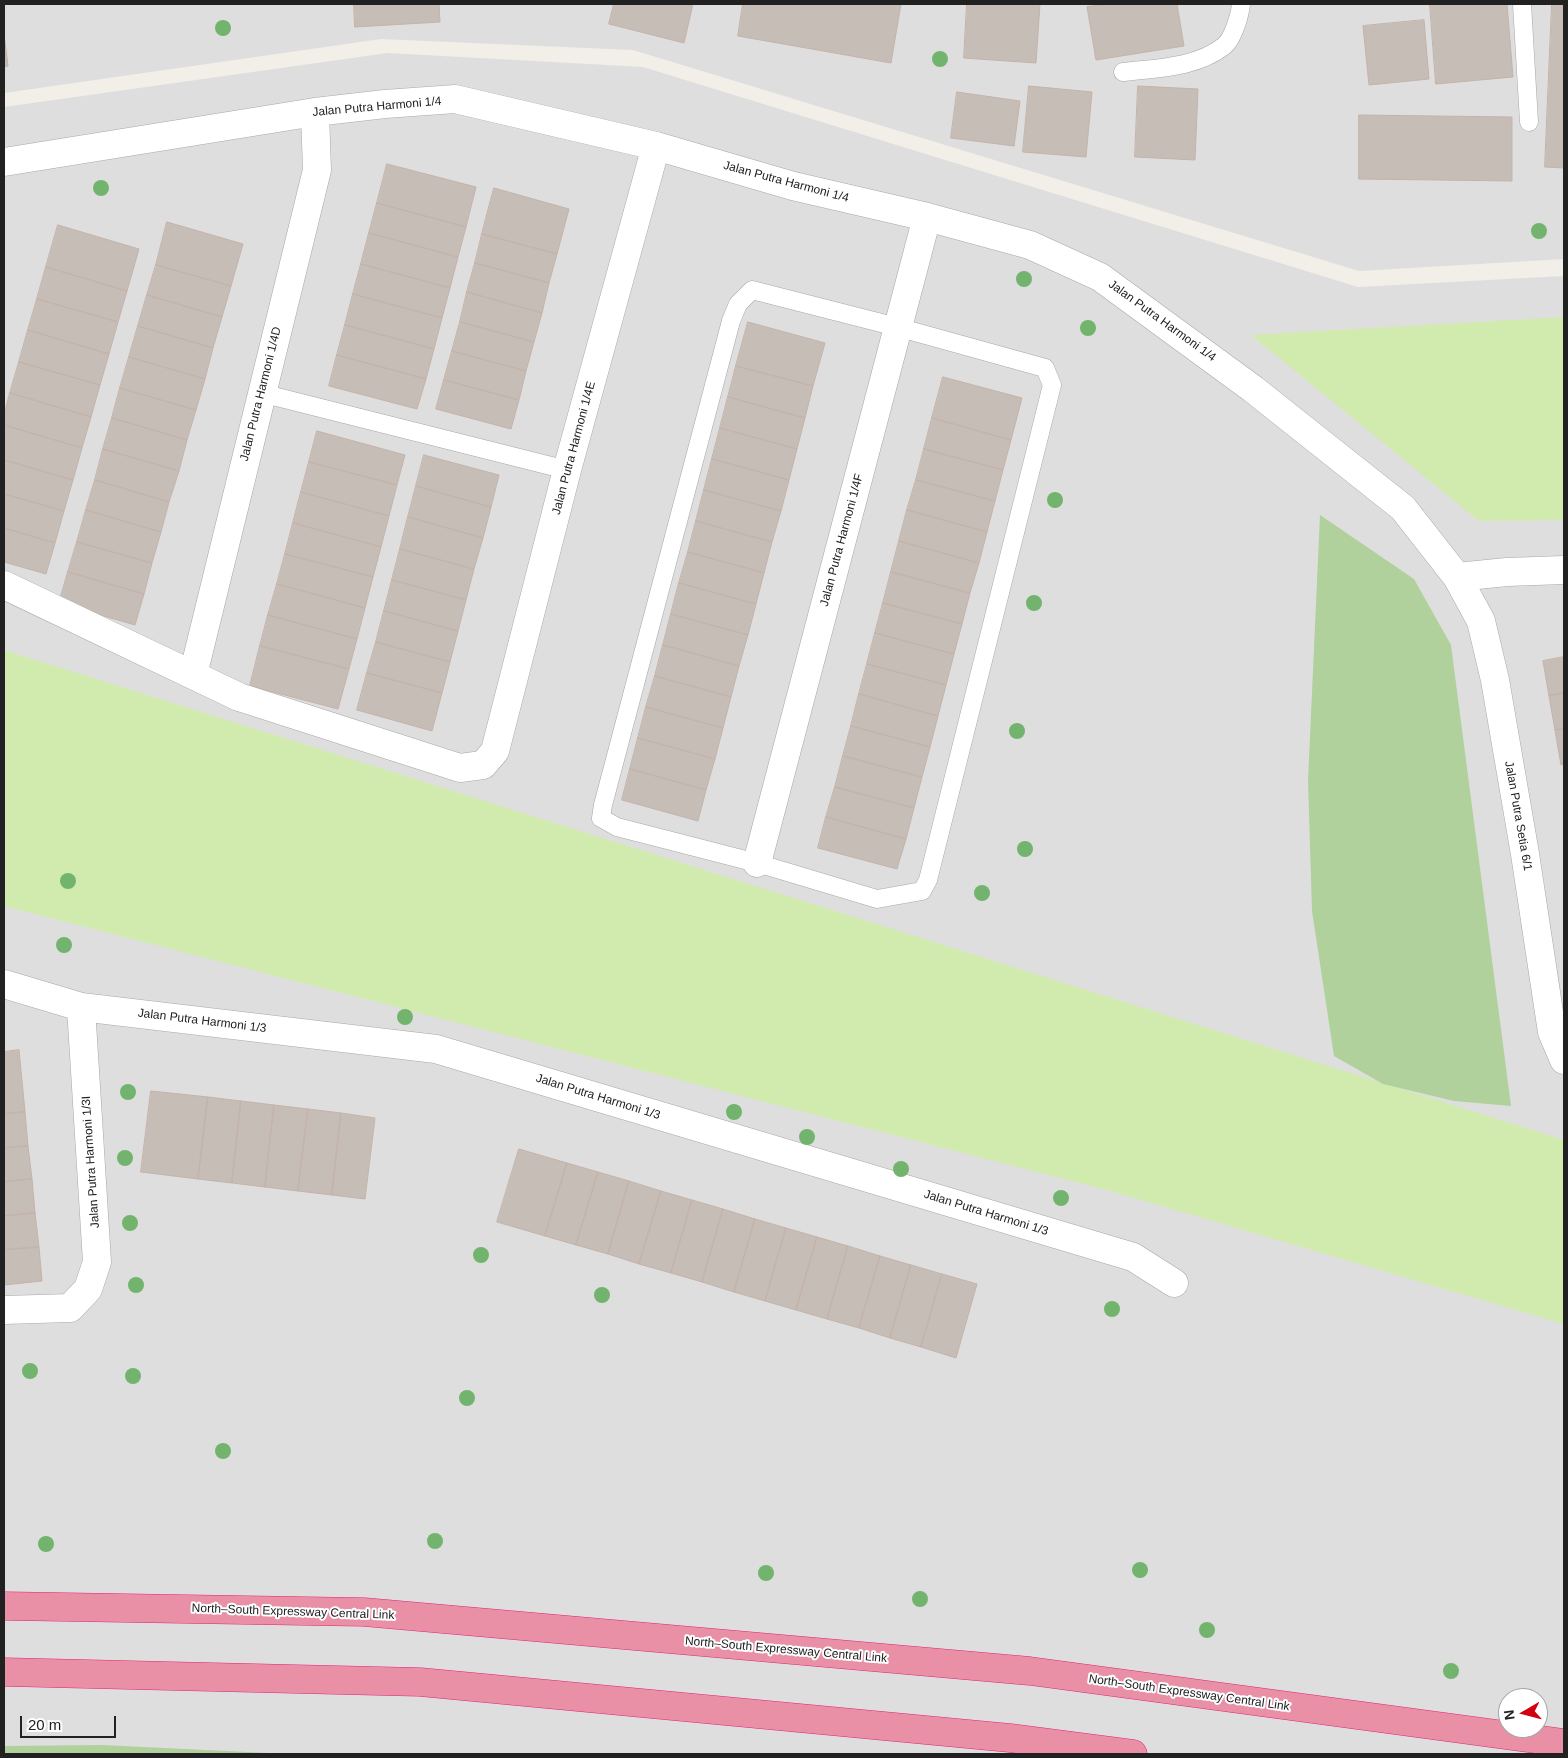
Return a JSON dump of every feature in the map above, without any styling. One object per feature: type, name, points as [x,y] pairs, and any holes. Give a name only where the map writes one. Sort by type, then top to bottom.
[{"type":"highway","name":"North–South Expressway Central Link","points":[[4,1606],[364,1612],[1030,1672],[1564,1743]]},
{"type":"highway","points":[[4,1672],[420,1682],[1010,1738],[1133,1754]]},
{"type":"street","name":"Jalan Putra Harmoni 1/4","points":[[4,162],[315,112],[385,104],[455,100],[656,146],[793,186],[927,217],[1030,245],[1100,276],[1254,389],[1403,508],[1456,577]]},
{"type":"street","name":"Jalan Putra Harmoni 1/4D","points":[[193,675],[317,170],[315,112]]},
{"type":"street","name":"Jalan Putra Harmoni 1/4E","points":[[193,675],[239,697],[460,768],[482,765],[494,751],[567,470],[656,146]]},
{"type":"street","name":"Jalan Putra Harmoni 1/4F","points":[[757,863],[927,217]]},
{"type":"street","points":[[1456,577],[1507,572],[1564,570]]},
{"type":"street","name":"Jalan Putra Setia 6/1","points":[[1456,577],[1481,621],[1495,680],[1525,854],[1552,1032],[1564,1060]]},
{"type":"street","points":[[4,586],[193,675]]},
{"type":"street","name":"Jalan Putra Harmoni 1/3","points":[[4,984],[80,1007],[436,1049],[1133,1257],[1174,1283]]},
{"type":"street","name":"Jalan Putra Harmoni 1/3I","points":[[4,1310],[70,1308],[88,1289],[97,1262],[80,1007]]},
{"type":"lane","points":[[1123,72],[1192,63],[1225,46],[1239,18],[1241,4]]},
{"type":"lane","points":[[1522,4],[1529,122]]},
{"type":"lane","points":[[752,290],[898,327],[1045,368],[1052,385],[928,880],[922,891],[877,899],[757,863],[617,827],[601,818],[731,321],[738,304],[752,290]]},
{"type":"lane","points":[[261,393],[567,470]]},
{"type":"shaded area","points":[[4,4],[1564,4],[1564,259],[1359,271],[633,50],[381,39],[4,93]]},
{"type":"shaded area","points":[[388,53],[643,67],[1358,287],[1564,276],[1564,1754],[4,1754],[4,107]]},
{"type":"green space","points":[[1564,317],[1564,520],[1479,521],[1251,335]]},
{"type":"green space","points":[[1320,515],[1414,579],[1451,645],[1511,1106],[1454,1101],[1383,1084],[1334,1056],[1312,911],[1308,781]]},
{"type":"green space","points":[[4,650],[1564,1140],[1564,1324],[1107,1190],[4,906]]},
{"type":"green space","points":[[102,1745],[290,1754],[4,1754],[4,1746]]},
{"type":"building","points":[[354,4],[439,4],[440,22],[355,27]]},
{"type":"building","points":[[614,4],[693,4],[684,43],[609,24]]},
{"type":"building","points":[[743,4],[901,4],[891,63],[738,36]]},
{"type":"building","points":[[967,4],[1040,4],[1036,63],[964,58]]},
{"type":"building","points":[[1109,4],[1177,4],[1184,46],[1096,60],[1087,7]]},
{"type":"building","points":[[1430,4],[1507,4],[1513,77],[1436,84]]},
{"type":"building","points":[[1552,4],[1564,4],[1564,168],[1545,167]]},
{"type":"building","points":[[1424,20],[1429,79],[1369,85],[1363,26]]},
{"type":"building","points":[[4,34],[8,66],[4,67]]},
{"type":"building","points":[[1029,86],[1092,92],[1086,157],[1023,152]]},
{"type":"building","points":[[1138,86],[1198,89],[1195,160],[1135,157]]},
{"type":"building","points":[[957,92],[1020,101],[1014,146],[951,138]]},
{"type":"building","points":[[1359,115],[1512,117],[1512,181],[1359,179]]},
{"type":"building","points":[[387,164],[476,187],[466,227],[377,203]]},
{"type":"building","points":[[494,188],[569,209],[557,254],[482,234]]},
{"type":"building","points":[[377,203],[466,227],[458,257],[369,233]]},
{"type":"building","points":[[167,222],[243,244],[231,286],[156,265]]},
{"type":"building","points":[[58,225],[139,249],[127,291],[46,267]]},
{"type":"building","points":[[369,233],[458,257],[450,288],[361,264]]},
{"type":"building","points":[[482,234],[557,254],[549,283],[475,263]]},
{"type":"building","points":[[475,263],[549,283],[542,313],[467,292]]},
{"type":"building","points":[[361,264],[450,288],[442,318],[353,294]]},
{"type":"building","points":[[156,265],[231,286],[222,317],[147,295]]},
{"type":"building","points":[[46,267],[127,291],[118,322],[37,299]]},
{"type":"building","points":[[467,292],[542,313],[534,342],[460,322]]},
{"type":"building","points":[[353,294],[442,318],[434,349],[345,325]]},
{"type":"building","points":[[147,295],[222,317],[213,348],[138,326]]},
{"type":"building","points":[[37,299],[118,322],[109,354],[28,330]]},
{"type":"building","points":[[460,322],[534,342],[526,371],[452,351]]},
{"type":"building","points":[[748,322],[825,343],[813,386],[736,366]]},
{"type":"building","points":[[345,325],[434,349],[426,379],[337,355]]},
{"type":"building","points":[[138,326],[213,348],[205,379],[129,357]]},
{"type":"building","points":[[28,330],[109,354],[100,385],[19,362]]},
{"type":"building","points":[[452,351],[526,371],[519,400],[444,380]]},
{"type":"building","points":[[337,355],[426,379],[417,409],[329,386]]},
{"type":"building","points":[[129,357],[205,379],[196,410],[120,388]]},
{"type":"building","points":[[19,362],[100,385],[91,417],[10,393]]},
{"type":"building","points":[[736,366],[813,386],[805,418],[728,397]]},
{"type":"building","points":[[943,377],[1022,398],[1011,440],[932,418]]},
{"type":"building","points":[[444,380],[519,400],[511,429],[436,409]]},
{"type":"building","points":[[120,388],[196,410],[187,440],[112,418]]},
{"type":"building","points":[[10,393],[91,417],[82,448],[4,425],[4,415]]},
{"type":"building","points":[[728,397],[805,418],[797,449],[720,428]]},
{"type":"building","points":[[112,418],[187,440],[179,471],[103,449]]},
{"type":"building","points":[[932,418],[1011,440],[1003,470],[924,449]]},
{"type":"building","points":[[4,425],[82,448],[73,480],[4,460]]},
{"type":"building","points":[[720,428],[797,449],[789,480],[712,459]]},
{"type":"building","points":[[317,431],[405,455],[397,485],[309,462]]},
{"type":"building","points":[[103,449],[179,471],[169,502],[95,480]]},
{"type":"building","points":[[924,449],[1003,470],[995,501],[916,480]]},
{"type":"building","points":[[424,455],[499,475],[491,507],[416,486]]},
{"type":"building","points":[[712,459],[789,480],[781,511],[704,490]]},
{"type":"building","points":[[4,460],[73,480],[64,511],[4,494]]},
{"type":"building","points":[[309,462],[397,485],[389,516],[301,492]]},
{"type":"building","points":[[95,480],[169,502],[161,532],[86,510]]},
{"type":"building","points":[[916,480],[995,501],[987,532],[907,510]]},
{"type":"building","points":[[416,486],[491,507],[483,538],[408,517]]},
{"type":"building","points":[[704,490],[781,511],[772,542],[696,521]]},
{"type":"building","points":[[301,492],[389,516],[381,547],[293,523]]},
{"type":"building","points":[[4,494],[64,511],[55,543],[4,528]]},
{"type":"building","points":[[86,510],[161,532],[152,563],[77,542]]},
{"type":"building","points":[[907,510],[987,532],[979,563],[899,541]]},
{"type":"building","points":[[408,517],[483,538],[474,569],[400,549]]},
{"type":"building","points":[[696,521],[772,542],[764,573],[688,552]]},
{"type":"building","points":[[293,523],[381,547],[373,577],[285,554]]},
{"type":"building","points":[[4,528],[55,543],[46,574],[4,562]]},
{"type":"building","points":[[899,541],[979,563],[970,593],[891,572]]},
{"type":"building","points":[[77,542],[152,563],[144,594],[68,572]]},
{"type":"building","points":[[400,549],[474,569],[466,600],[392,580]]},
{"type":"building","points":[[688,552],[764,573],[756,604],[679,583]]},
{"type":"building","points":[[285,554],[373,577],[365,608],[277,584]]},
{"type":"building","points":[[68,572],[144,594],[135,625],[59,603]]},
{"type":"building","points":[[891,572],[970,593],[962,624],[883,603]]},
{"type":"building","points":[[392,580],[466,600],[458,631],[384,611]]},
{"type":"building","points":[[679,583],[756,604],[748,635],[671,614]]},
{"type":"building","points":[[277,584],[365,608],[357,639],[268,615]]},
{"type":"building","points":[[883,603],[962,624],[954,654],[875,633]]},
{"type":"building","points":[[384,611],[458,631],[450,662],[376,642]]},
{"type":"building","points":[[671,614],[748,635],[739,666],[663,645]]},
{"type":"building","points":[[268,615],[357,639],[349,669],[260,646]]},
{"type":"building","points":[[875,633],[954,654],[946,685],[867,664]]},
{"type":"building","points":[[376,642],[450,662],[442,693],[367,673]]},
{"type":"building","points":[[663,645],[739,666],[731,697],[655,676]]},
{"type":"building","points":[[260,646],[349,669],[338,709],[250,686]]},
{"type":"building","points":[[1564,657],[1564,693],[1549,696],[1543,661]]},
{"type":"building","points":[[867,664],[946,685],[938,716],[859,694]]},
{"type":"building","points":[[367,673],[442,693],[432,731],[357,710]]},
{"type":"building","points":[[655,676],[731,697],[723,728],[646,707]]},
{"type":"building","points":[[1564,693],[1564,729],[1555,730],[1549,696]]},
{"type":"building","points":[[859,694],[938,716],[930,747],[851,726]]},
{"type":"building","points":[[646,707],[723,728],[715,759],[638,738]]},
{"type":"building","points":[[851,726],[930,747],[922,777],[843,756]]},
{"type":"building","points":[[1564,729],[1564,764],[1561,765],[1555,730]]},
{"type":"building","points":[[638,738],[715,759],[706,790],[630,769]]},
{"type":"building","points":[[843,756],[922,777],[914,808],[835,787]]},
{"type":"building","points":[[630,769],[706,790],[698,821],[622,800]]},
{"type":"building","points":[[835,787],[914,808],[906,839],[826,817]]},
{"type":"building","points":[[826,817],[906,839],[897,869],[818,848]]},
{"type":"building","points":[[19,1050],[25,1112],[4,1114],[4,1052]]},
{"type":"building","points":[[151,1091],[208,1097],[198,1179],[141,1172]]},
{"type":"building","points":[[208,1097],[241,1101],[232,1183],[198,1179]]},
{"type":"building","points":[[241,1101],[274,1105],[265,1187],[232,1183]]},
{"type":"building","points":[[274,1105],[308,1109],[298,1191],[265,1187]]},
{"type":"building","points":[[308,1109],[341,1113],[332,1195],[298,1191]]},
{"type":"building","points":[[25,1112],[28,1146],[4,1148],[4,1114]]},
{"type":"building","points":[[341,1113],[375,1118],[365,1199],[332,1195]]},
{"type":"building","points":[[28,1146],[32,1179],[4,1182],[4,1148]]},
{"type":"building","points":[[519,1149],[567,1163],[545,1236],[497,1222]]},
{"type":"building","points":[[567,1163],[598,1172],[576,1245],[545,1236]]},
{"type":"building","points":[[598,1172],[629,1181],[608,1254],[576,1245]]},
{"type":"building","points":[[32,1179],[35,1213],[4,1216],[4,1182]]},
{"type":"building","points":[[629,1181],[661,1191],[639,1264],[608,1254]]},
{"type":"building","points":[[661,1191],[692,1200],[671,1273],[639,1264]]},
{"type":"building","points":[[692,1200],[723,1209],[702,1282],[671,1273]]},
{"type":"building","points":[[723,1209],[755,1219],[734,1292],[702,1282]]},
{"type":"building","points":[[35,1213],[39,1247],[4,1250],[4,1216]]},
{"type":"building","points":[[755,1219],[786,1228],[765,1301],[734,1292]]},
{"type":"building","points":[[786,1228],[817,1237],[796,1310],[765,1301]]},
{"type":"building","points":[[817,1237],[848,1246],[827,1319],[796,1310]]},
{"type":"building","points":[[848,1246],[880,1256],[859,1328],[827,1319]]},
{"type":"building","points":[[39,1247],[42,1281],[4,1285],[4,1250]]},
{"type":"building","points":[[880,1256],[911,1265],[890,1338],[859,1328]]},
{"type":"building","points":[[911,1265],[942,1274],[921,1347],[890,1338]]},
{"type":"building","points":[[942,1274],[977,1284],[956,1358],[921,1347]]}]
